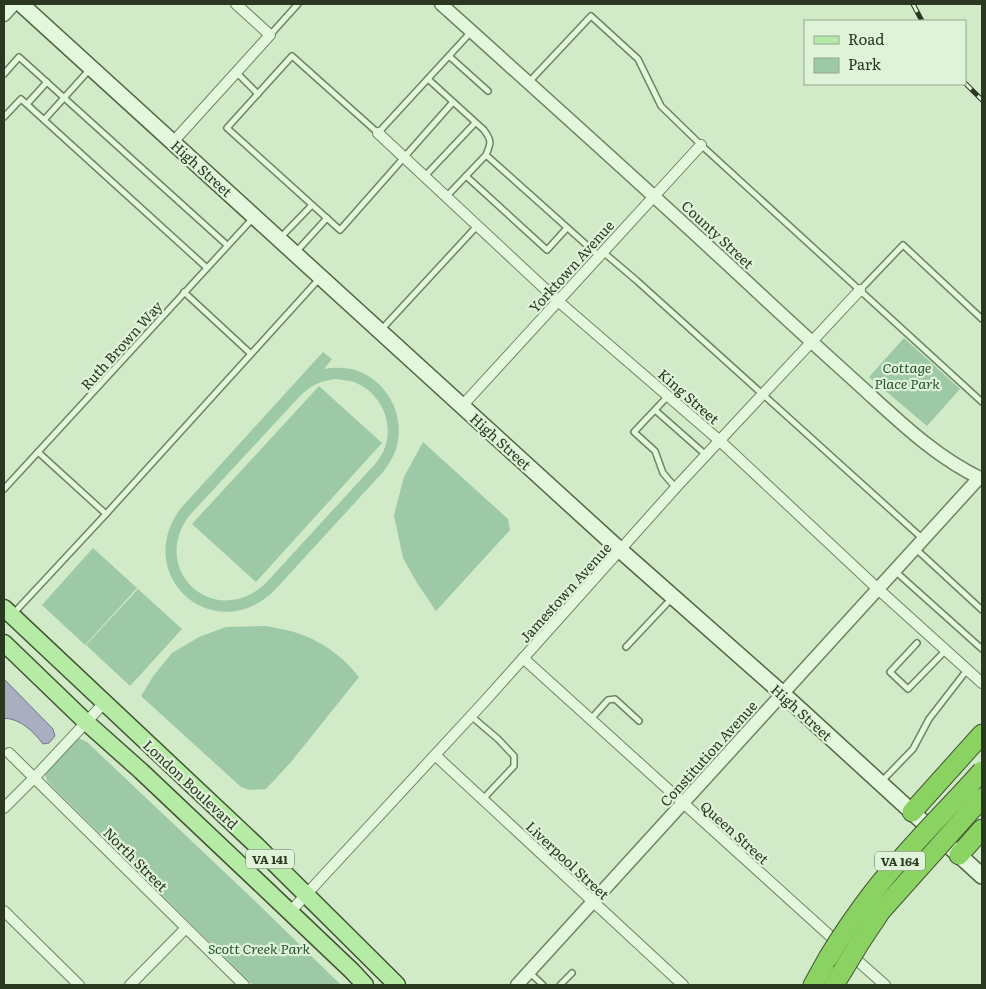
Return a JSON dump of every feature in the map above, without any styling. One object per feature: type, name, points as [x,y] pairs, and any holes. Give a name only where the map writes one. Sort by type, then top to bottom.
[{"type":"highway","points":[[912,812],[982,734]]},
{"type":"highway","name":"VA 164","points":[[812,985],[845,931],[873,892],[982,771]]},
{"type":"highway","name":"VA 164","points":[[838,979],[858,944],[881,911],[982,798]]},
{"type":"highway","points":[[959,855],[982,829]]},
{"type":"main road","name":"High Street","points":[[21,4],[620,550],[982,876]]},
{"type":"main road","name":"London Boulevard","points":[[8,612],[306,894],[396,985]]},
{"type":"main road","name":"London Boulevard","points":[[4,643],[365,985]]},
{"type":"street","points":[[4,15],[14,4]]},
{"type":"street","points":[[173,142],[270,35],[236,4]]},
{"type":"street","name":"County Street","points":[[441,4],[655,196],[811,342],[923,442],[954,464],[981,477]]},
{"type":"street","name":"King Street","points":[[378,134],[558,301],[720,440],[878,589],[981,682]]},
{"type":"street","name":"Yorktown Avenue","points":[[462,406],[701,145]]},
{"type":"street","name":"Jamestown Avenue","points":[[290,912],[471,716],[706,455],[860,290]]},
{"type":"street","name":"Constitution Avenue","points":[[517,985],[981,477]]},
{"type":"street","name":"Queen Street","points":[[523,658],[884,985]]},
{"type":"street","points":[[4,808],[104,702]]},
{"type":"street","name":"North Street","points":[[9,752],[244,985]]},
{"type":"street","name":"Liverpool Street","points":[[435,755],[682,985]]},
{"type":"street","points":[[4,911],[79,985]]},
{"type":"street","points":[[130,985],[186,928]]},
{"type":"lane","points":[[270,35],[296,4]]},
{"type":"lane","points":[[529,83],[591,16],[638,59],[661,106],[701,145],[982,402]]},
{"type":"lane","points":[[453,102],[340,230],[227,128],[292,56],[378,134],[472,31]]},
{"type":"lane","points":[[449,56],[488,91]]},
{"type":"lane","points":[[4,74],[19,57],[227,245]]},
{"type":"lane","points":[[44,120],[91,68]]},
{"type":"lane","points":[[236,72],[258,94]]},
{"type":"lane","points":[[428,79],[484,130],[489,136],[491,143],[486,155],[446,197]]},
{"type":"lane","points":[[27,104],[47,82]]},
{"type":"lane","points":[[4,118],[21,99],[207,268]]},
{"type":"lane","points":[[424,177],[476,122]]},
{"type":"lane","points":[[486,155],[567,228],[636,280],[763,394],[919,544],[982,610]]},
{"type":"lane","points":[[466,176],[547,250],[567,228]]},
{"type":"lane","points":[[280,239],[312,205]]},
{"type":"lane","name":"Ruth Brown Way","points":[[4,487],[255,216]]},
{"type":"lane","points":[[295,253],[327,218]]},
{"type":"lane","points":[[380,331],[477,226]]},
{"type":"lane","points":[[860,290],[903,245],[982,320]]},
{"type":"lane","points":[[8,612],[106,514],[321,276]]},
{"type":"lane","points":[[184,292],[251,354]]},
{"type":"lane","points":[[668,396],[634,432],[655,451],[663,473],[676,488]]},
{"type":"lane","points":[[655,410],[706,455]]},
{"type":"lane","points":[[38,452],[106,514]]},
{"type":"lane","points":[[894,571],[982,649]]},
{"type":"lane","points":[[626,647],[673,597]]},
{"type":"lane","points":[[917,643],[890,672],[908,690],[946,650]]},
{"type":"lane","points":[[880,783],[913,750],[929,719],[967,670]]},
{"type":"lane","points":[[591,719],[608,700],[615,699],[639,721]]},
{"type":"lane","points":[[471,716],[498,739],[514,756],[514,766],[482,799]]},
{"type":"lane","points":[[529,972],[543,985]]},
{"type":"lane","points":[[560,985],[572,973]]},
{"type":"green space","name":"Cottage Place Park","points":[[904,338],[960,389],[927,426],[869,377]]},
{"type":"green space","points":[[323,352],[332,359],[324,369],[337,368],[358,371],[379,384],[393,404],[399,428],[398,440],[395,452],[383,472],[273,592],[249,607],[226,612],[204,607],[185,596],[172,578],[166,557],[168,533],[181,508]],"holes":[[[335,379],[352,381],[363,387],[378,400],[383,408],[388,427],[387,437],[384,450],[375,464],[265,584],[245,596],[226,600],[208,597],[193,588],[182,573],[177,556],[179,536],[189,516],[304,392],[320,383]]]},
{"type":"green space","points":[[319,386],[382,443],[256,582],[192,524]]},
{"type":"green space","points":[[423,442],[508,519],[510,530],[436,611],[403,558],[394,515],[404,477]]},
{"type":"green space","points":[[93,548],[137,588],[85,645],[42,605]]},
{"type":"green space","points":[[138,589],[182,629],[130,686],[86,645]]},
{"type":"green space","points":[[265,626],[283,629],[318,642],[340,657],[359,677],[291,762],[266,789],[249,790],[241,787],[141,696],[154,675],[172,653],[199,637],[226,627]]},
{"type":"green space","name":"Scott Creek Park","points":[[78,738],[87,742],[341,985],[253,985],[47,781],[44,770]]},
{"type":"water","points":[[4,679],[53,729],[55,736],[49,743],[43,744],[21,723],[4,718]]},
{"type":"railway","points":[[913,4],[921,20]]},
{"type":"railway","points":[[966,84],[982,100]]}]
